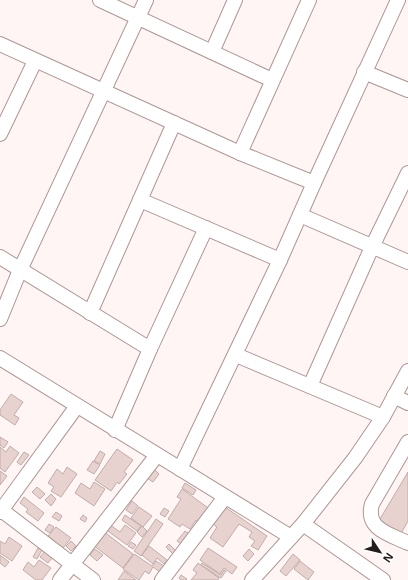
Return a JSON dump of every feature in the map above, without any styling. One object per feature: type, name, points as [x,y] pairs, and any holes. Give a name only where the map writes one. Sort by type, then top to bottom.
[{"type":"street","points":[[100,0],[272,80]]},
{"type":"street","points":[[0,319],[20,270],[146,0]]},
{"type":"street","points":[[212,52],[235,0]]},
{"type":"street","points":[[240,153],[309,0]]},
{"type":"street","points":[[180,469],[236,355],[280,260],[364,72],[393,1]]},
{"type":"street","points":[[0,44],[240,153],[314,182]]},
{"type":"street","points":[[0,134],[35,61]]},
{"type":"street","points":[[364,72],[408,90]]},
{"type":"street","points":[[90,313],[174,123]]},
{"type":"street","points":[[310,386],[372,247],[408,173]]},
{"type":"street","points":[[140,200],[280,260]]},
{"type":"street","points":[[300,215],[408,262]]},
{"type":"street","points":[[115,430],[150,349],[206,228]]},
{"type":"street","points":[[0,257],[150,349]]},
{"type":"street","points":[[236,355],[383,417]]},
{"type":"street","points":[[0,358],[291,537]]},
{"type":"street","points":[[252,580],[303,524],[355,458],[383,417],[408,371]]},
{"type":"street","points":[[394,396],[408,403]]},
{"type":"street","points":[[77,406],[1,511],[94,580]]},
{"type":"street","points":[[408,442],[372,504],[370,512],[372,522],[377,527],[408,543]]},
{"type":"street","points":[[60,580],[157,455]]},
{"type":"street","points":[[162,580],[225,497]]},
{"type":"street","points":[[303,524],[383,580]]},
{"type":"building","points":[[11,394],[23,402],[14,415],[19,418],[15,425],[0,415],[0,410]]},
{"type":"building","points":[[0,437],[8,442],[4,448],[0,445]]},
{"type":"building","points":[[10,446],[19,453],[5,472],[0,468],[0,447],[6,452]]},
{"type":"building","points":[[117,449],[133,460],[124,472],[127,474],[119,484],[117,482],[111,491],[95,480]]},
{"type":"building","points":[[100,451],[105,454],[100,464],[94,461]]},
{"type":"building","points":[[24,452],[29,455],[21,465],[17,462]]},
{"type":"building","points":[[93,461],[100,465],[94,474],[87,470]]},
{"type":"building","points":[[67,467],[77,474],[61,497],[51,491],[54,487],[48,483],[57,469],[63,474]]},
{"type":"building","points":[[154,469],[159,474],[153,482],[147,478]]},
{"type":"building","points":[[0,471],[7,476],[0,485]]},
{"type":"building","points":[[408,472],[408,521],[399,537],[377,524]]},
{"type":"building","points":[[94,482],[105,489],[94,506],[75,493],[81,483],[90,489]]},
{"type":"building","points":[[185,483],[196,490],[193,495],[182,488]]},
{"type":"building","points":[[37,487],[45,494],[40,499],[32,492]]},
{"type":"building","points":[[182,489],[211,510],[203,524],[196,520],[190,529],[182,524],[180,527],[168,519],[181,499],[177,497]]},
{"type":"building","points":[[51,494],[56,499],[51,506],[45,500]]},
{"type":"building","points":[[24,497],[44,513],[38,521],[26,512],[28,509],[20,503]]},
{"type":"building","points":[[132,501],[138,506],[132,514],[126,510]]},
{"type":"building","points":[[139,507],[152,516],[143,527],[131,518]]},
{"type":"building","points":[[225,507],[267,536],[258,550],[251,546],[255,541],[249,537],[252,532],[239,524],[223,547],[210,538],[217,527],[213,524]]},
{"type":"building","points":[[164,508],[169,511],[165,517],[160,514]]},
{"type":"building","points":[[56,512],[62,516],[59,521],[52,517]]},
{"type":"building","points":[[83,515],[87,518],[85,522],[80,519]]},
{"type":"building","points":[[125,515],[141,526],[137,531],[122,520]]},
{"type":"building","points":[[156,519],[163,524],[141,556],[134,551]]},
{"type":"building","points":[[49,524],[54,527],[50,533],[45,530]]},
{"type":"building","points":[[109,524],[120,532],[125,525],[136,533],[127,545],[105,529]]},
{"type":"building","points":[[142,526],[147,531],[142,537],[137,532]]},
{"type":"building","points":[[56,527],[71,538],[63,548],[48,536]]},
{"type":"building","points":[[103,531],[133,554],[123,568],[93,545]]},
{"type":"building","points":[[185,531],[189,534],[181,544],[177,541]]},
{"type":"building","points":[[9,537],[22,546],[12,561],[0,553],[0,541],[5,544]]},
{"type":"building","points":[[71,541],[76,546],[71,551],[66,546]]},
{"type":"building","points":[[131,542],[136,545],[133,549],[128,546]]},
{"type":"building","points":[[169,544],[176,551],[173,554],[166,547]]},
{"type":"building","points":[[149,546],[167,560],[164,564],[157,558],[153,564],[142,555]]},
{"type":"building","points":[[38,548],[42,550],[37,559],[33,557]]},
{"type":"building","points":[[208,548],[237,567],[232,574],[224,568],[220,574],[200,560]]},
{"type":"building","points":[[95,549],[103,555],[97,561],[90,555]]},
{"type":"building","points":[[249,549],[254,554],[248,561],[243,556]]},
{"type":"building","points":[[45,551],[53,557],[48,563],[40,557]]},
{"type":"building","points":[[134,554],[152,566],[156,561],[164,566],[160,572],[153,567],[149,574],[145,571],[139,580],[123,569]]},
{"type":"building","points":[[293,554],[300,560],[286,576],[280,571]]},
{"type":"building","points":[[0,555],[9,562],[5,567],[0,563]]},
{"type":"building","points":[[39,560],[51,568],[42,580],[36,580],[23,570],[28,562],[34,567]]},
{"type":"building","points":[[300,561],[314,572],[308,580],[294,569]]},
{"type":"building","points":[[198,563],[219,578],[218,580],[191,580],[197,573],[193,570]]},
{"type":"building","points":[[202,563],[221,575],[224,570],[226,571],[221,578],[201,565]]},
{"type":"building","points":[[124,571],[136,580],[118,580]]},
{"type":"building","points":[[181,575],[187,579],[181,580],[179,578]]}]
